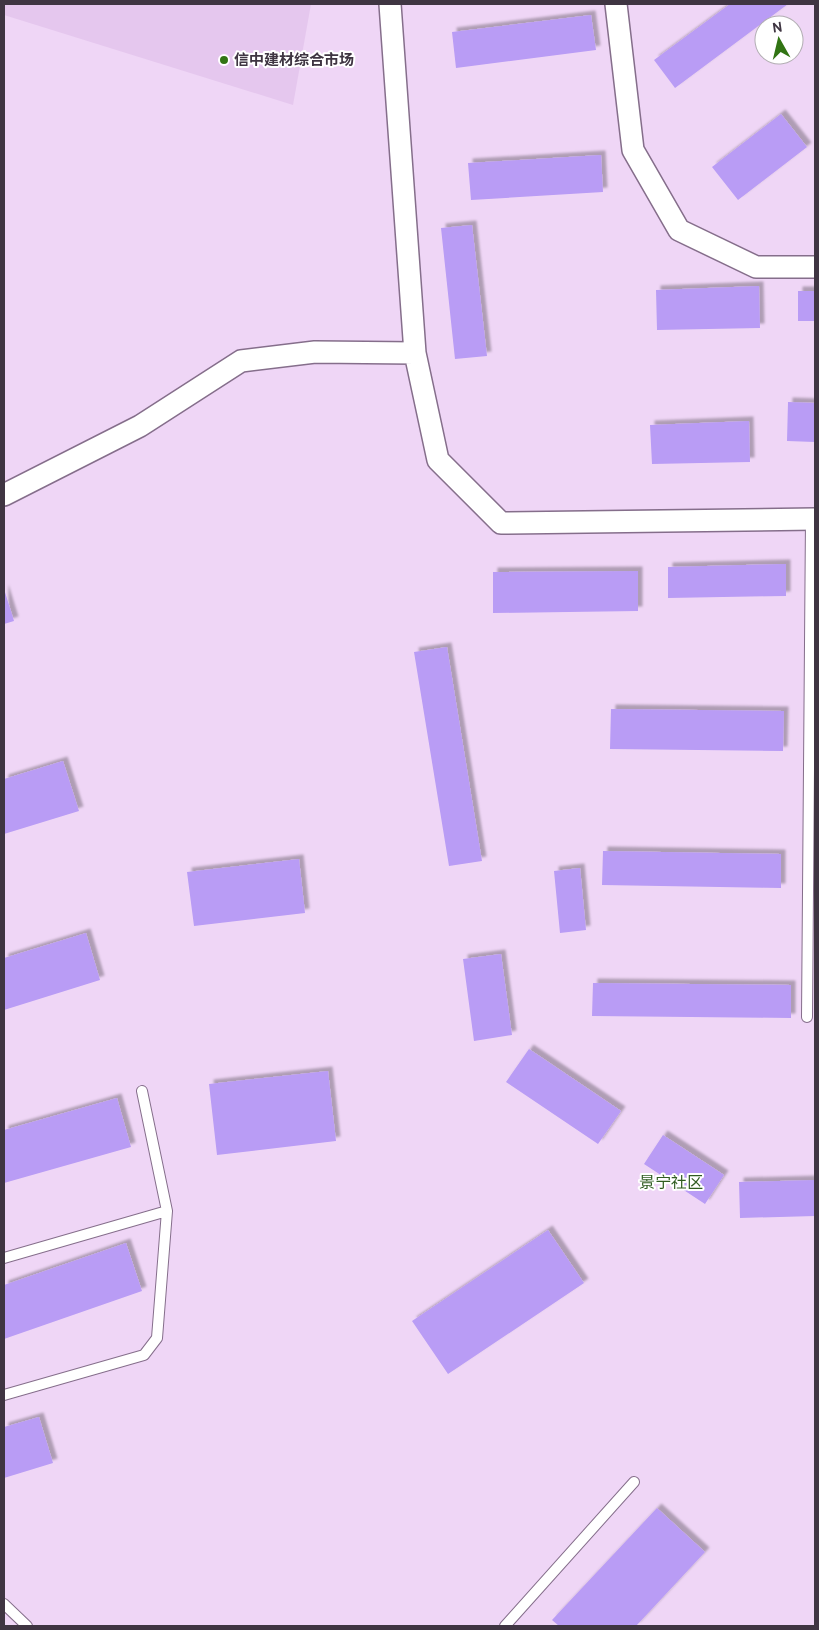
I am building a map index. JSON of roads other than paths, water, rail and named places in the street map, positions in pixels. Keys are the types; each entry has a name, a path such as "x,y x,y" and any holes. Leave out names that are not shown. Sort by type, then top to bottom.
{"street":[{"path":"390,4 414,353 438,460 501,523 813,519"},
{"path":"616,4 633,150 679,230 756,267 815,267"},
{"path":"4,495 140,426 241,361 315,352 414,353"}],"lane":[{"path":"807,1017 813,519"},
{"path":"4,1396 144,1355 157,1338 167,1211 142,1091"},
{"path":"4,1258 167,1211"},
{"path":"505,1626 634,1482"},
{"path":"4,1604 27,1626"}],"place":[{"name":"信中建材综合市场","path":"224,60"}],"district":[{"name":"景宁社区","path":"671,1182"}]}
